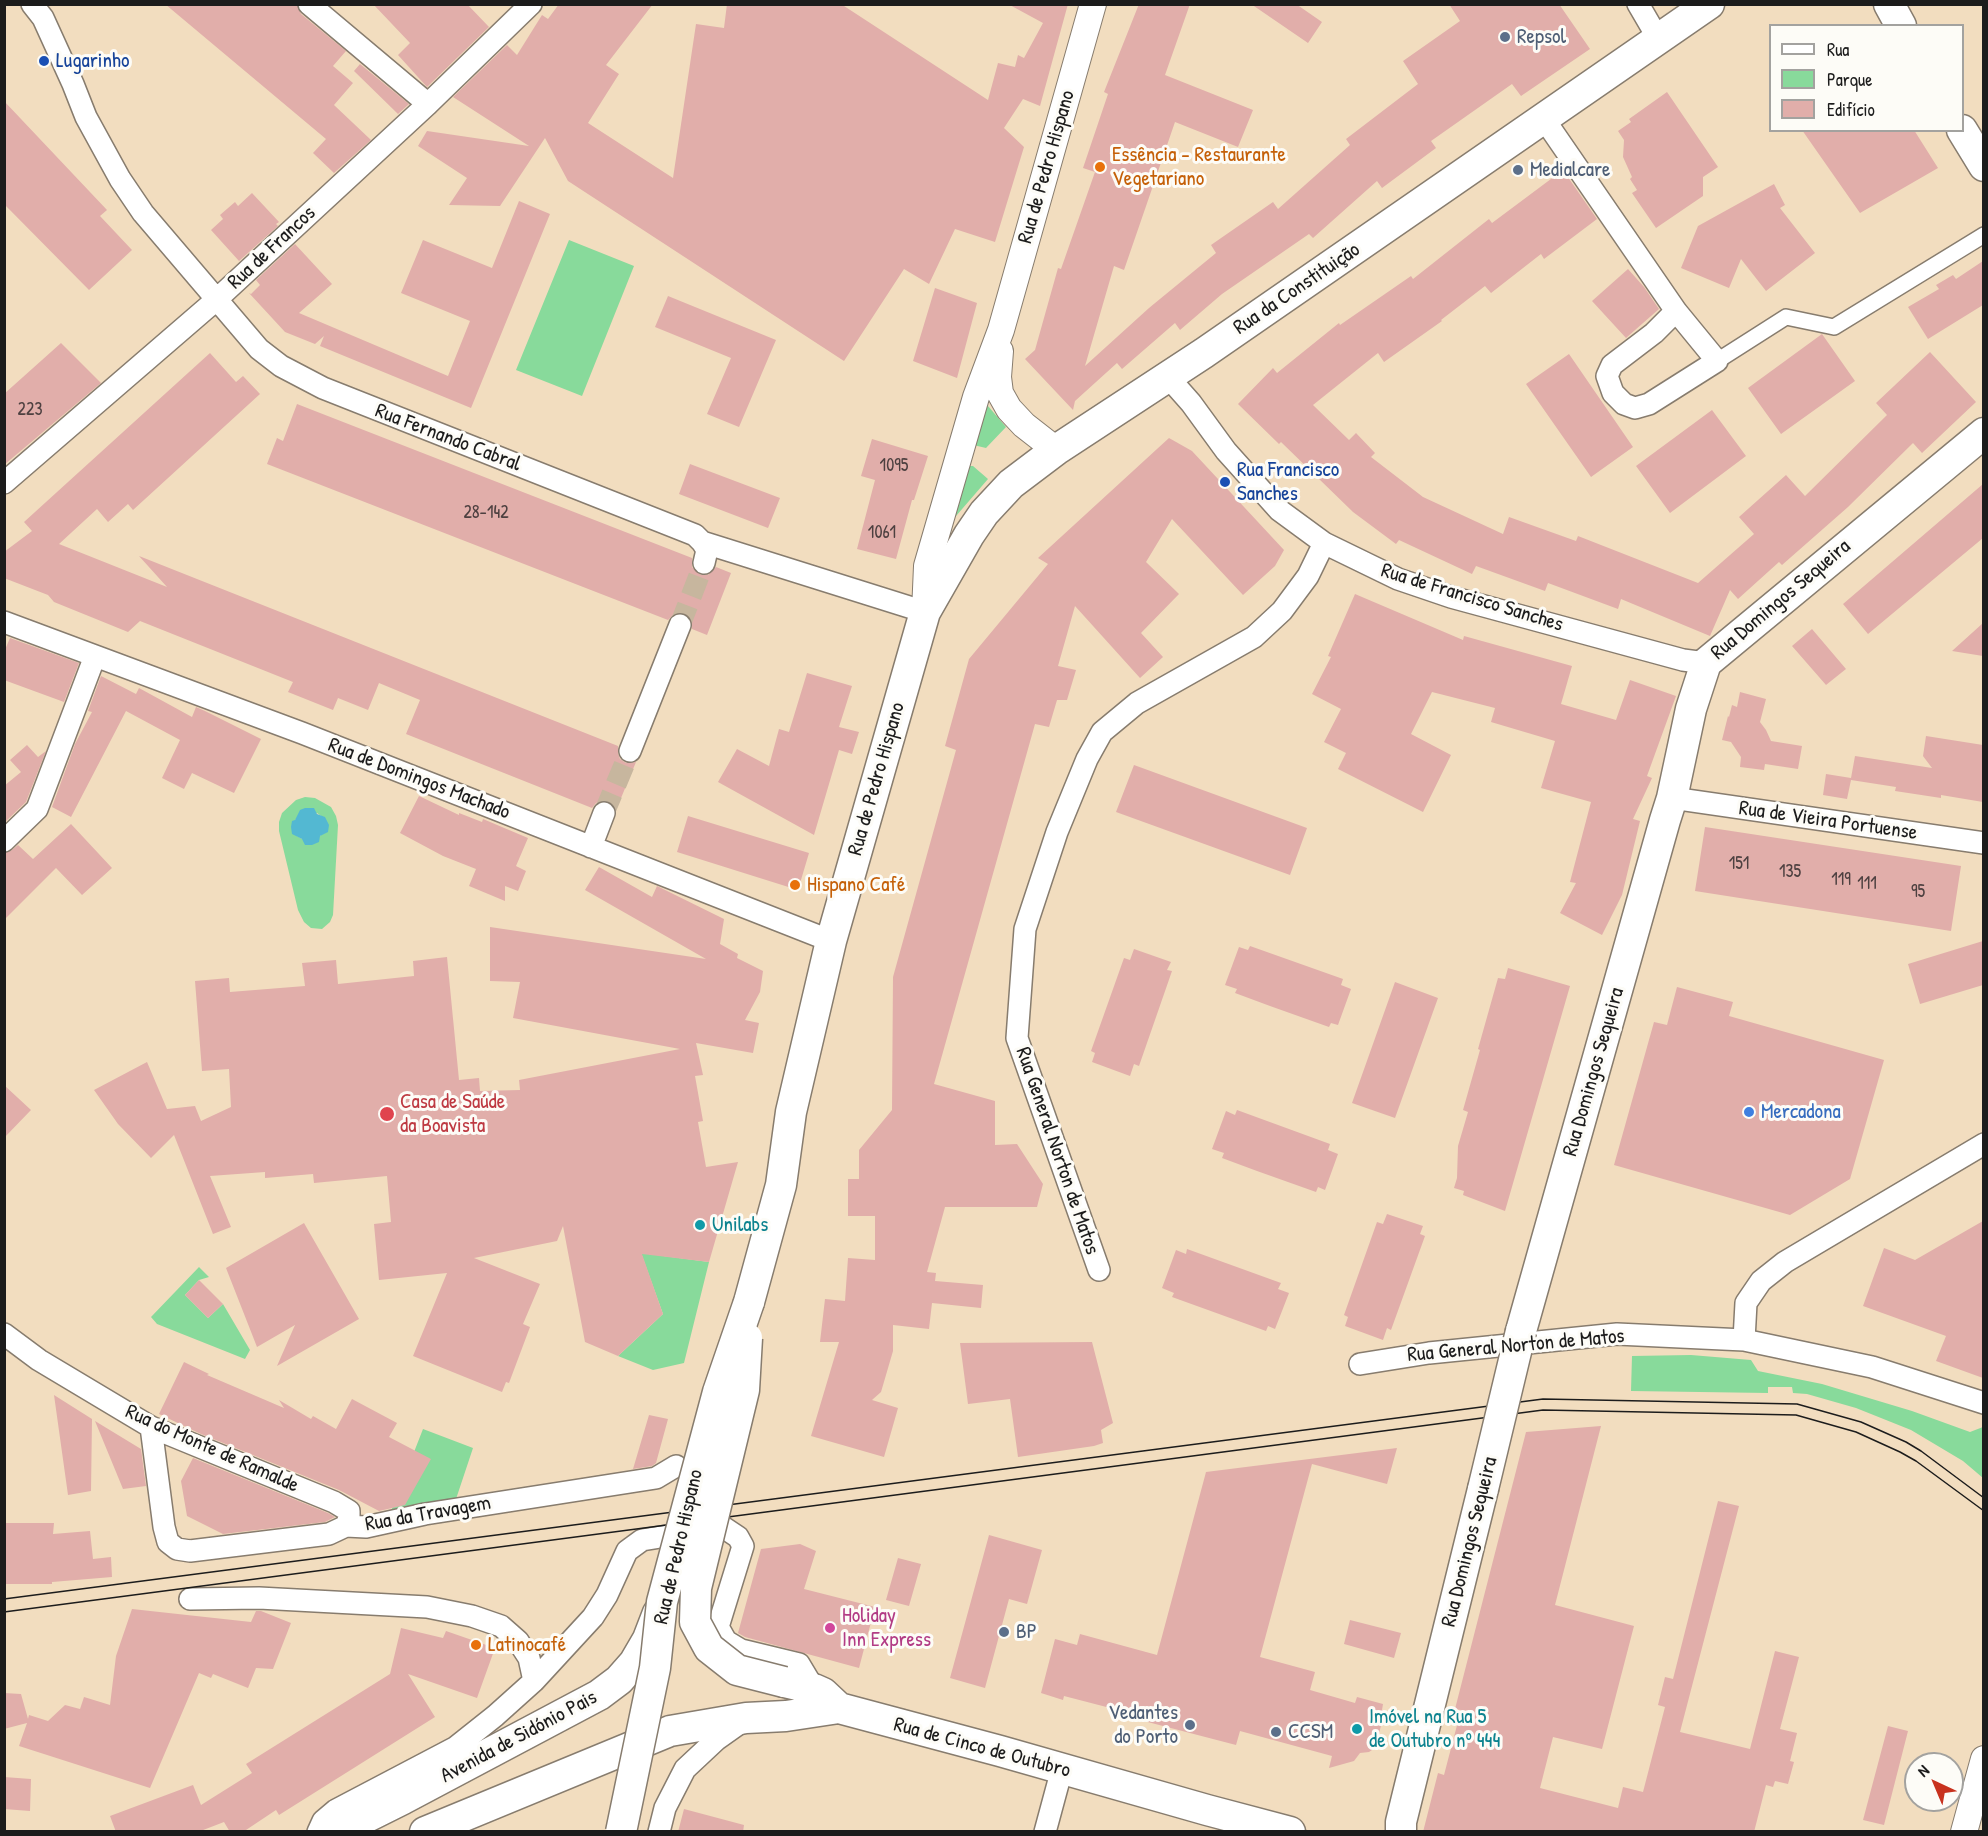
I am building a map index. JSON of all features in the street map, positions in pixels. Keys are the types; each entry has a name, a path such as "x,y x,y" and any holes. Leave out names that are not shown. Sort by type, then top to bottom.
{"main road":[{"name":"Rua da Constituição","path":"925,612 969,535 984,513 1011,484 1056,450 1168,377 1709,4"},
{"path":"1889,4 1900,24"},
{"path":"1963,132 1983,166"},
{"name":"Rua Domingos Sequeira","path":"1401,1832 1401,1822 1521,1331 1672,798 1692,709 1706,663 1983,433"},
{"name":"Rua de Pedro Hispano","path":"621,1832 655,1668 662,1602 718,1392 749,1302 781,1185 791,1112 831,941 925,612"},
{"name":"Rua de Pedro Hispano","path":"749,1302 744,1390 696,1588 695,1622 709,1648 737,1670 814,1689 823,1693 839,1708"},
{"name":"Avenida de Sidónio Pais","path":"337,1832 606,1690 619,1680 634,1663 648,1639 662,1602"},
{"name":"Rua de Cinco de Outubro","path":"670,1731 746,1718 786,1716 839,1708 1290,1832"},
{"name":"Avenida de Sidónio Pais","path":"425,1832 670,1731"}],"street":[{"name":"Rua Fernando Cabral","path":"32,4 43,18 86,117 120,179 143,213 259,349 281,366 323,388 695,535 702,542 925,612"},
{"path":"309,4 428,105"},
{"name":"Rua de Pedro Hispano","path":"925,612 927,566 976,397 1001,330 1094,4"},
{"path":"1638,4 1659,40"},
{"name":"Rua de Francos","path":"4,483 216,300 428,105 520,8"},
{"path":"1544,119 1676,311 1717,361"},
{"path":"1676,311 1654,333 1626,352 1612,365 1607,376 1613,393 1624,404 1635,408 1649,404 1786,317 1834,327 1983,236"},
{"name":"Rua de Pedro Hispano","path":"1001,330 998,377 1000,393 1009,409 1021,423 1056,450"},
{"name":"Rua de Francisco Sanches","path":"1168,377 1226,451 1279,510 1324,543 1398,579 1451,597 1672,657 1706,663"},
{"path":"702,542 707,550 704,563"},
{"name":"Rua General Norton de Matos","path":"1099,1270 1017,1038 1025,929 1057,832 1102,732 1137,703 1254,638 1282,611 1308,576 1324,543"},
{"name":"Rua de Domingos Machado","path":"4,622 302,733 831,941"},
{"path":"630,751 680,625"},
{"path":"4,841 37,809 96,656"},
{"name":"Rua de Vieira Portuense","path":"1672,798 1983,843"},
{"path":"591,847 604,813"},
{"path":"1743,1340 1746,1303 1761,1281 1785,1262 1983,1144"},
{"name":"Rua General Norton de Matos","path":"1360,1364 1429,1353 1617,1334 1743,1340 1872,1367 1983,1403"},
{"name":"Rua do Monte de Ramalde","path":"4,1335 39,1360 151,1427 334,1502 349,1511 346,1526"},
{"name":"Rua da Travagem","path":"151,1427 168,1542 177,1549 190,1551 329,1534 346,1526 366,1527 425,1514 656,1478 676,1466"},
{"name":"Avenida de Sidónio Pais","path":"318,1832 323,1821 336,1810 456,1747 534,1681 593,1617 627,1551 642,1540 723,1527 738,1537 743,1546 718,1627 726,1641 741,1650 799,1664 814,1689"},
{"path":"190,1599 259,1598 415,1607 472,1616 501,1626 518,1641 529,1658 534,1681"},
{"path":"659,1832 665,1808 685,1769 716,1740 746,1718"},
{"path":"1964,1832 1983,1759"},
{"path":"1045,1832 1062,1769"}],"green space":[{"path":"569,240 634,266 582,396 516,370"},
{"path":"982,399 1006,427 986,448 969,444"},
{"path":"963,466 973,466 988,479 950,523"},
{"path":"305,797 315,798 331,807 338,825 333,915 330,922 322,929 311,928 304,922 298,910 279,831 282,813 296,800","holes":["317,813 321,816 323,833 320,836 302,839 297,836 295,820 298,817"]},
{"path":"641,1253 709,1262 684,1363 653,1370 618,1356 663,1314"},
{"path":"199,1267 209,1277 199,1280 185,1295 208,1318 223,1304 250,1350 245,1359 157,1324 151,1317"},
{"path":"1691,1355 1751,1360 1758,1371 1822,1384 1912,1411 1970,1432 1983,1427 1983,1478 1963,1461 1911,1430 1856,1408 1807,1394 1793,1393 1792,1387 1768,1387 1768,1393 1631,1391 1632,1356"},
{"path":"423,1429 473,1448 456,1499 391,1511"}],"water":[{"path":"314,808 317,814 325,817 329,825 328,832 320,836 319,842 312,845 305,845 302,839 292,834 292,821 295,820 300,810"}],"building":[{"path":"165,4 297,4 301,14 346,51 333,66 353,83 334,105 371,140 334,173 313,153 326,139"},
{"path":"373,4 467,4 489,27 427,87 398,55 410,43"},
{"path":"559,4 653,4 606,65 619,74 588,123 673,178 696,24 724,28 727,4 841,4 988,100 998,63 1015,67 1018,55 1024,58 1043,23 1008,4 1068,4 1040,106 1023,99 1004,128 1024,147 995,242 955,229 929,284 904,269 844,361 568,181 545,138 500,206 449,205 467,178 418,146 427,131 529,146 453,97 507,45 517,55 542,15 548,19"},
{"path":"1139,4 1190,4 1165,75 1253,110 1238,147 1175,122 1124,270 1114,266 1085,366 1149,308 1216,253 1211,245 1273,202 1278,209 1350,145 1346,139 1418,84 1403,61 1460,21 1449,4 1559,4 1590,49 1521,96 1512,84 1431,141 1436,148 1382,188 1377,181 1313,238 1309,234 1222,294 1180,330 1175,323 1122,369 1117,363 1075,401 1073,410 1025,359 1035,350 1058,268 1061,269 1095,172 1083,168 1108,94 1104,92"},
{"path":"1251,4 1296,4 1322,22 1308,43"},
{"path":"360,64 409,104 398,114 354,71"},
{"path":"1667,92 1718,167 1703,177 1703,196 1656,228 1632,193 1637,190 1630,179 1632,177 1623,157 1624,140 1618,131 1631,122 1629,119"},
{"path":"4,101 107,210 100,216 132,250 89,290 4,204"},
{"path":"1803,132 1915,132 1938,168 1860,213"},
{"path":"1563,170 1597,219 1544,259 1541,254 1491,293 1485,286 1442,321 1384,362 1378,353 1313,405 1349,440 1356,433 1375,453 1371,457 1423,497 1503,534 1509,517 1576,541 1578,536 1698,583 1754,534 1739,517 1786,475 1805,496 1887,415 1876,403 1930,352 1976,402 1922,453 1913,443 1848,507 1782,565 1779,562 1738,599 1730,590 1710,636 1621,599 1618,609 1548,583 1545,591 1476,566 1472,574 1399,540 1396,544 1353,512 1238,404 1273,368 1277,373 1339,323 1340,325 1411,276 1413,279 1489,219 1492,223"},
{"path":"1774,184 1785,205 1780,208 1815,253 1766,291 1741,259 1729,288 1681,268 1698,226"},
{"path":"252,193 279,222 276,224 278,226 239,261 211,230 223,219 220,215 235,202 238,206"},
{"path":"519,201 550,214 471,408 320,346 324,336 315,344 285,332 249,293 251,294 260,285 256,280 295,244 332,284 299,313 448,376 470,321 401,293 423,240 492,268"},
{"path":"1983,261 1983,305 1928,339 1908,307 1939,289 1936,285 1953,275 1956,279"},
{"path":"1628,269 1659,309 1626,338 1592,301"},
{"path":"935,288 977,303 957,378 913,361"},
{"path":"668,296 776,340 739,427 707,414 731,358 655,327"},
{"path":"1822,334 1855,381 1781,434 1748,388"},
{"path":"61,343 101,383 4,465 4,394"},
{"path":"210,353 236,382 243,376 260,394 133,510 128,504 108,522 97,509 59,544 167,587 139,556 618,746 620,759 626,763 636,762 616,810 609,801 603,800 592,808 406,734 420,700 379,683 368,710 338,698 333,710 288,692 293,682 140,621 128,632 54,602 48,595 4,578 4,552 32,531 24,522"},
{"path":"1569,354 1633,447 1591,477 1526,384"},
{"path":"297,404 692,558 692,567 701,575 708,575 716,567 731,573 707,635 692,629 690,618 684,613 673,615 668,620 267,464 277,438 283,441"},
{"path":"1712,410 1746,456 1670,513 1636,466"},
{"path":"1169,438 1192,451 1284,550 1275,566 1243,595 1172,519 1146,562 1179,594 1141,633 1163,657 1140,678 1075,606 1058,666 1076,670 1067,700 1057,700 1049,727 1035,724 934,1084 995,1101 995,1145 1017,1144 1043,1184 1037,1207 945,1207 927,1272 936,1273 935,1281 983,1285 981,1308 932,1303 929,1329 893,1325 893,1351 881,1392 872,1400 898,1408 884,1457 811,1436 839,1342 820,1342 825,1299 845,1301 848,1258 875,1260 875,1216 848,1216 848,1179 859,1179 859,1150 892,1110 893,977 956,750 945,746 969,659 1048,564 1038,558"},
{"path":"872,439 928,456 914,500 912,500 896,559 857,549 875,480 861,476"},
{"path":"690,464 780,498 768,528 679,494"},
{"path":"1983,484 1983,538 1868,634 1843,604"},
{"path":"1355,594 1463,640 1464,636 1572,666 1561,704 1616,720 1630,680 1676,696 1647,776 1652,778 1633,819 1640,821 1622,895 1602,935 1560,913 1576,883 1570,882 1591,802 1541,788 1555,741 1491,722 1495,708 1432,692 1411,734 1451,755 1423,812 1338,769 1346,753 1324,742 1341,709 1312,694 1331,657 1328,656"},
{"path":"1983,623 1983,656 1952,651"},
{"path":"1812,629 1846,669 1826,685 1792,646"},
{"path":"10,638 79,663 64,702 4,680 4,652"},
{"path":"807,673 852,686 839,727 859,732 852,754 839,750 814,835 718,782 737,749 769,766 779,729 789,732"},
{"path":"101,676 136,694 139,688 192,717 196,707 261,739 234,793 192,773 184,789 162,778 180,740 126,711 71,817 52,807 75,744 92,712 88,711"},
{"path":"1740,692 1766,699 1760,722 1771,741 1802,746 1798,769 1765,764 1764,770 1740,767 1741,757 1731,742 1722,740 1732,705 1737,707"},
{"path":"1926,736 1983,745 1983,802 1895,791 1896,787 1851,780 1847,799 1823,795 1826,774 1851,778 1855,756 1932,768 1923,756"},
{"path":"27,745 38,757 46,751 26,802 4,823 4,786 21,772 10,760"},
{"path":"1134,765 1307,828 1290,875 1116,812"},
{"path":"419,796 459,815 459,813 482,822 483,819 528,838 516,866 526,871 518,891 505,886 505,901 469,886 476,869 443,856 400,833"},
{"path":"688,816 809,853 798,890 677,852"},
{"path":"71,824 112,868 82,895 56,868 4,920 4,853 18,845 33,859"},
{"path":"1705,827 1961,866 1951,931 1695,891"},
{"path":"599,867 652,897 657,886 724,919 720,944 738,954 737,958 763,971 760,992 745,1020 759,1023 753,1053 696,1043 703,1075 695,1076 703,1121 698,1122 706,1167 738,1162 709,1262 642,1254 663,1314 618,1356 585,1342 563,1226 557,1241 474,1258 540,1284 523,1324 530,1327 509,1383 506,1382 502,1392 413,1356 447,1273 379,1280 374,1224 391,1222 387,1176 314,1183 313,1174 265,1178 265,1172 210,1176 231,1227 213,1234 174,1135 151,1158 118,1124 94,1090 147,1062 167,1109 195,1106 201,1121 231,1107 229,1069 202,1071 195,981 229,978 230,992 305,986 302,963 336,960 338,984 414,976 413,961 447,957 459,1080 479,1078 480,1091 520,1090 519,1080 680,1049 513,1018 520,982 490,981 490,927 706,959 585,890"},
{"path":"1983,941 1983,985 1920,1004 1908,964"},
{"path":"1250,946 1343,979 1341,985 1351,989 1338,1025 1331,1023 1329,1027 1235,993 1237,989 1225,985 1239,947 1248,950"},
{"path":"1134,949 1171,962 1167,970 1172,971 1139,1066 1134,1064 1130,1076 1092,1062 1095,1053 1091,1051 1124,958 1130,960"},
{"path":"1508,968 1570,986 1505,1211 1463,1195 1464,1191 1454,1188 1457,1178 1458,1146 1468,1112 1463,1110 1498,978 1505,979"},
{"path":"1395,982 1438,998 1395,1118 1352,1103"},
{"name":"Mercadona","path":"1677,987 1733,1002 1729,1016 1884,1060 1850,1179 1790,1215 1614,1165 1654,1022 1667,1025"},
{"path":"4,1085 31,1110 4,1138"},
{"path":"1237,1110 1330,1144 1328,1150 1338,1154 1325,1190 1318,1187 1316,1192 1257,1171 1222,1158 1224,1153 1212,1149 1226,1111 1235,1115"},
{"path":"1387,1214 1423,1226 1420,1234 1425,1236 1391,1330 1387,1328 1383,1340 1345,1326 1348,1317 1344,1315 1377,1222 1383,1224"},
{"path":"1983,1221 1983,1378 1936,1361 1946,1336 1863,1306 1884,1248 1915,1260"},
{"path":"304,1223 359,1319 277,1366 295,1325 257,1347 226,1268"},
{"path":"1187,1249 1281,1283 1278,1289 1289,1293 1275,1329 1268,1326 1266,1331 1172,1297 1174,1293 1162,1288 1176,1250 1186,1254"},
{"path":"199,1280 223,1304 208,1318 185,1295"},
{"path":"1092,1342 1113,1423 1101,1430 1103,1443 1018,1457 1010,1399 968,1404 960,1343"},
{"path":"184,1362 209,1374 207,1375 284,1408 279,1400 311,1419 313,1416 336,1429 352,1399 397,1423 389,1437 431,1459 405,1505 379,1511 339,1490 201,1434 159,1414"},
{"path":"54,1395 92,1419 91,1491 68,1495"},
{"path":"649,1415 668,1419 656,1463 652,1466 633,1469"},
{"path":"95,1421 141,1449 146,1486 123,1489"},
{"path":"1601,1426 1555,1605 1634,1626 1602,1749 1553,1737 1540,1788 1618,1808 1623,1787 1643,1792 1665,1707 1658,1705 1665,1677 1673,1679 1718,1501 1739,1506 1680,1732 1750,1749 1775,1651 1799,1657 1780,1729 1797,1733 1790,1761 1794,1762 1788,1784 1775,1781 1773,1787 1766,1785 1754,1832 1423,1832 1438,1773 1444,1775 1461,1710 1455,1709 1526,1432"},
{"path":"1397,1448 1387,1484 1312,1464 1260,1657 1315,1672 1310,1690 1355,1703 1357,1697 1383,1704 1382,1710 1385,1711 1375,1748 1369,1752 1360,1753 1354,1761 1329,1768 1332,1756 1240,1731 1236,1745 1117,1714 1118,1710 1064,1696 1063,1700 1041,1693 1055,1639 1077,1645 1080,1634 1157,1655 1206,1472"},
{"path":"193,1458 335,1517 325,1522 223,1534 187,1516 181,1481"},
{"path":"4,1523 54,1523 53,1534 90,1531 93,1559 111,1557 112,1577 52,1582 52,1584 4,1584"},
{"path":"989,1535 1042,1550 1027,1604 1009,1599 985,1688 950,1678"},
{"path":"800,1544 816,1551 804,1589 875,1607 859,1668 745,1637 738,1633 761,1549"},
{"path":"898,1558 921,1564 909,1606 886,1600"},
{"path":"132,1609 251,1622 256,1611 261,1611 291,1623 273,1669 256,1668 248,1688 213,1674 211,1678 199,1673 150,1788 19,1746 27,1723 4,1729 4,1693 21,1694 28,1719 29,1715 48,1721 65,1705 80,1709 84,1697 110,1705 116,1656"},
{"path":"1350,1620 1401,1633 1394,1658 1344,1644"},
{"path":"401,1628 443,1638 446,1631 495,1648 477,1698 408,1674 435,1717 279,1815 276,1810 243,1832 230,1832 224,1822 198,1832 116,1832 110,1816 193,1785 201,1805 252,1773 246,1764 390,1674"},
{"path":"1888,1726 1908,1731 1884,1825 1863,1820"},
{"path":"4,1777 31,1779 30,1811 4,1809"},
{"path":"684,1809 744,1825 743,1832 678,1832"}],"tunnel":[{"path":"680,625 704,563"},
{"path":"604,813 630,751"}],"tram line":[{"path":"4,1599 1543,1399 1797,1404 1861,1422 1906,1442 1984,1498"},
{"path":"4,1612 1543,1410 1796,1415 1856,1432 1900,1452 1916,1461 1984,1511"}],"place":[{"name":"Repsol","path":"1505,37"},
{"name":"Lugarinho","path":"44,61"},
{"name":"Essência - Restaurante Vegetariano","path":"1100,167"},
{"name":"Medialcare","path":"1518,170"},
{"name":"Rua Francisco Sanches","path":"1225,482"},
{"name":"Hispano Café","path":"795,885"},
{"name":"Mercadona","path":"1749,1112"},
{"name":"Casa de Saúde da Boavista","path":"387,1114"},
{"name":"Unilabs","path":"700,1225"},
{"name":"Holiday Inn Express","path":"830,1628"},
{"name":"BP","path":"1004,1632"},
{"name":"Latinocafé","path":"476,1645"},
{"name":"Vedantes do Porto","path":"1190,1725"},
{"name":"Imóvel na Rua 5 de Outubro nº 444","path":"1357,1729"},
{"name":"CCSM","path":"1276,1732"}]}
